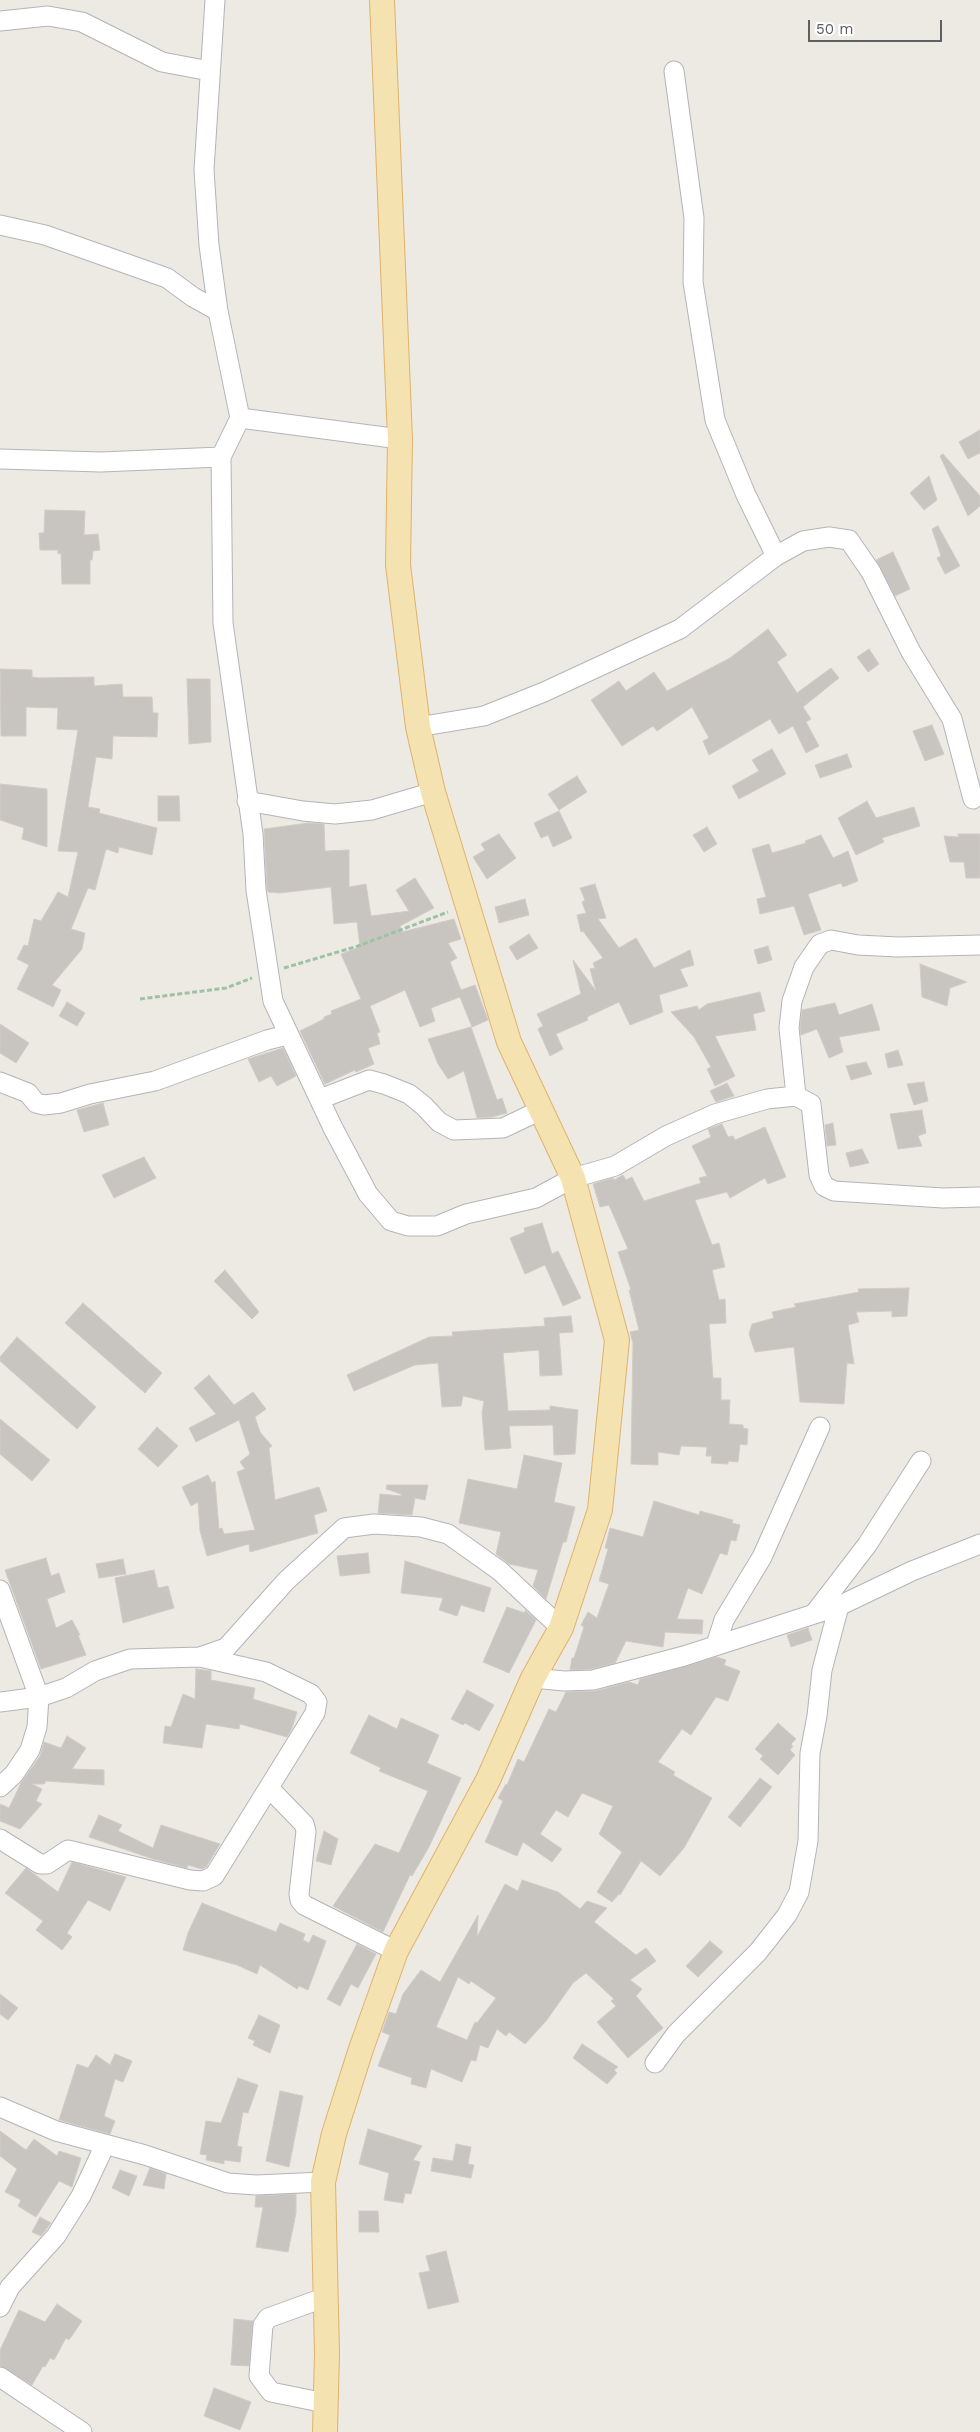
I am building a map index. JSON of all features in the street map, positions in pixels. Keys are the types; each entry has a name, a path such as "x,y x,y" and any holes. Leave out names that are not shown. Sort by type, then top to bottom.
{"main road":[{"path":"325,2432 326,2297 323,2182 334,2134 361,2049 396,1951 488,1780 533,1678 561,1628 600,1510 616,1340 573,1178 509,1042 433,792 418,727 398,565 400,439 382,0"}],"street":[{"path":"215,0 204,170 209,245 218,311 240,418 221,457 223,623 252,834 256,890 273,1001 287,1035 368,1194 391,1221 408,1226 437,1226 466,1214 536,1198 573,1178 615,1166 666,1136 715,1114 767,1099 796,1096 811,1104 819,1175 824,1186 834,1191 943,1198 980,1197"},
{"path":"0,21 48,16 82,22 162,62 210,71"},
{"path":"674,71 694,218 693,282 715,420 746,495 776,556"},
{"path":"0,224 45,235 72,247 167,278 193,297 218,311"},
{"path":"240,418 400,439"},
{"path":"0,459 101,462 221,457"},
{"path":"418,727 484,716 544,692 680,629 776,556 803,541 829,536 849,540 871,572 911,652 952,719 973,799"},
{"path":"247,801 302,811 335,814 372,810 433,792"},
{"path":"796,1096 788,1028 792,1001 804,967 820,944 830,940 858,945 898,947 980,945"},
{"path":"0,1082 28,1093 36,1103 44,1105 61,1103 90,1094 155,1081 267,1040 287,1035"},
{"path":"320,1099 369,1080 409,1094 439,1122 454,1130 503,1128 541,1110"},
{"path":"716,1645 724,1620 762,1557 820,1427"},
{"path":"814,1614 868,1545 921,1461"},
{"path":"200,1658 226,1648 286,1581 344,1528 374,1524 421,1527 448,1534 500,1571 561,1628"},
{"path":"533,1678 564,1681 593,1680 641,1668 839,1606 912,1571 980,1544"},
{"path":"0,1590 40,1697 37,1726 30,1750 14,1774 0,1787"},
{"path":"655,2063 676,2034 758,1952 788,1915 799,1892 808,1841 810,1752 818,1716 822,1670 839,1606"},
{"path":"0,1702 40,1697 66,1688 95,1671 130,1659 200,1658 266,1672 311,1694 317,1702 315,1713 214,1876 203,1881 190,1880 68,1850 47,1864 40,1864 0,1839"},
{"path":"269,1788 304,1824 306,1831 299,1894 300,1900 304,1905 396,1951"},
{"path":"0,2107 56,2131 145,2155 228,2183 256,2185 323,2182"},
{"path":"0,2307 10,2287 56,2236 81,2196 105,2145"},
{"path":"326,2297 268,2318 263,2325 259,2376 271,2392 326,2404"},
{"path":"0,2376 82,2432"}],"path":[{"path":"140,999 226,988 268,972 358,946 468,904"}],"building":[{"path":"980,430 980,453 968,459 959,442"},
{"path":"943,454 980,496 980,506 968,516 940,456"},
{"path":"929,476 937,500 924,510 910,493"},
{"path":"45,510 85,511 84,535 98,534 100,550 93,551 92,560 90,560 90,584 62,584 61,553 58,554 58,550 40,550 39,533 44,533"},
{"path":"938,526 960,566 945,574 937,558 941,556 932,529"},
{"path":"893,552 910,589 895,596 876,560"},
{"path":"768,629 787,655 777,662 797,693 831,668 839,678 803,707 811,719 806,722 819,746 806,753 793,726 779,734 770,719 709,755 703,741 709,738 692,707 657,731 653,726 622,746 591,700 619,681 626,691 654,672 667,691 730,658"},
{"path":"869,649 879,664 868,672 857,657"},
{"path":"0,669 32,670 32,677 39,678 94,677 94,686 122,684 123,697 152,697 153,713 158,713 157,737 113,736 112,759 96,757 88,807 100,809 99,813 157,828 152,855 119,847 118,853 106,849 95,890 88,888 71,929 85,933 82,949 52,985 61,990 53,1007 17,989 29,965 17,959 24,945 28,946 34,919 41,921 58,892 68,897 78,852 58,851 78,730 57,729 58,708 26,707 26,736 1,736"},
{"path":"187,679 210,679 211,742 189,744"},
{"path":"932,725 944,754 925,761 913,731"},
{"path":"772,749 786,774 739,799 732,786 759,771 752,760"},
{"path":"847,754 852,767 820,778 815,765"},
{"path":"577,776 587,792 559,810 548,794"},
{"path":"0,784 47,789 47,847 22,839 24,828 0,820"},
{"path":"158,796 179,796 180,821 158,821"},
{"path":"867,801 876,818 914,807 920,826 882,838 884,842 856,855 838,818"},
{"path":"559,811 572,838 553,847 548,835 541,838 534,823"},
{"path":"308,823 324,824 325,851 349,850 349,887 366,884 371,916 409,911 396,890 415,878 434,908 400,926 402,932 454,919 461,939 448,943 457,958 450,962 461,990 475,985 488,1020 472,1027 460,997 431,1008 435,1021 420,1027 405,990 370,1006 380,1032 377,1033 380,1044 368,1048 374,1064 356,1072 355,1070 325,1084 300,1031 332,1014 331,1011 361,999 341,954 360,947 357,922 334,924 331,887 280,893 268,892 267,889 264,829"},
{"path":"707,827 717,844 704,852 693,835"},
{"path":"499,834 516,858 487,879 473,857 485,850 481,844"},
{"path":"958,834 980,834 980,878 966,878 964,862 950,862 944,836 959,837"},
{"path":"821,835 833,858 848,851 858,881 843,887 841,883 808,894 821,930 804,935 794,906 760,914 757,899 766,897 752,849 769,844 772,853 806,843 805,841"},
{"path":"595,884 606,918 598,919 619,948 636,938 654,968 690,950 694,965 680,969 688,986 659,995 663,1012 630,1025 619,1002 587,1017 588,1020 556,1034 563,1049 550,1056 538,1029 543,1026 537,1014 581,994 573,960 596,991 590,969 595,968 593,963 603,958 583,931 581,932 577,915 586,913 582,902 585,900 580,888"},
{"path":"525,899 529,915 499,923 495,907"},
{"path":"529,934 538,948 517,960 509,947"},
{"path":"768,946 772,960 758,964 754,950"},
{"path":"920,964 967,982 950,988 947,1006 922,997"},
{"path":"760,992 765,1011 753,1014 756,1030 715,1036 735,1076 715,1086 707,1069 711,1067 694,1037 671,1012 697,1006 699,1010 707,1004"},
{"path":"67,1002 85,1013 77,1026 59,1016"},
{"path":"835,1003 839,1015 872,1004 880,1030 839,1037 843,1052 829,1058 817,1029 801,1035 800,1028 802,1010"},
{"path":"0,1024 29,1043 16,1063 0,1053"},
{"path":"471,1027 497,1100 502,1098 507,1113 477,1118 464,1071 448,1079 438,1064 428,1039"},
{"path":"283,1048 296,1076 277,1086 271,1076 259,1082 248,1059"},
{"path":"898,1050 903,1065 888,1068 885,1054"},
{"path":"866,1062 872,1074 851,1080 846,1066"},
{"path":"924,1082 928,1101 914,1105 907,1084"},
{"path":"727,1083 734,1096 716,1102 710,1091"},
{"path":"103,1103 109,1125 84,1132 77,1110"},
{"path":"922,1110 926,1133 918,1136 922,1146 898,1149 890,1114"},
{"path":"833,1123 836,1145 827,1146 825,1125"},
{"path":"722,1124 728,1137 733,1136 735,1140 765,1127 786,1177 768,1184 765,1178 730,1198 727,1192 695,1200 712,1245 719,1243 725,1267 712,1270 719,1300 725,1299 726,1323 709,1324 713,1378 721,1378 721,1400 730,1400 729,1424 743,1425 743,1428 748,1429 747,1445 740,1444 738,1462 728,1461 728,1464 711,1463 712,1456 706,1456 707,1447 681,1446 679,1455 658,1452 658,1465 631,1464 633,1343 630,1332 639,1330 629,1290 631,1290 618,1252 628,1249 609,1205 600,1207 593,1184 613,1178 614,1180 623,1175 626,1180 632,1177 644,1201 701,1183 699,1178 707,1176 692,1146 711,1137 708,1129"},
{"path":"862,1149 869,1163 850,1167 846,1153"},
{"path":"144,1157 156,1178 114,1198 102,1175"},
{"path":"542,1223 552,1254 558,1251 581,1298 563,1306 545,1265 525,1274 510,1238 525,1232 524,1228"},
{"path":"225,1270 259,1312 252,1319 214,1281"},
{"path":"909,1288 907,1316 892,1317 892,1311 856,1312 859,1322 848,1325 854,1364 847,1363 844,1404 800,1402 794,1347 755,1352 749,1334 752,1324 774,1318 772,1312 796,1307 794,1304 859,1292 858,1289"},
{"path":"83,1303 162,1373 145,1393 65,1323"},
{"path":"571,1316 573,1332 559,1333 562,1375 540,1376 539,1350 503,1353 508,1411 550,1410 550,1406 578,1410 575,1454 554,1455 553,1425 509,1426 511,1448 485,1450 482,1413 484,1401 463,1396 461,1406 442,1407 438,1363 415,1365 354,1391 347,1375 429,1337 453,1336 452,1332 545,1326 544,1318"},
{"path":"17,1337 96,1407 77,1429 0,1361 0,1357"},
{"path":"209,1375 234,1405 253,1392 266,1409 255,1417 260,1432 272,1446 269,1448 275,1500 319,1487 327,1511 314,1515 318,1533 250,1552 249,1544 207,1556 200,1531 198,1502 191,1506 182,1487 208,1475 212,1483 215,1481 219,1529 222,1528 224,1534 255,1530 237,1472 245,1469 240,1462 250,1454 239,1420 196,1442 189,1428 216,1414 194,1388"},
{"path":"0,1419 50,1460 32,1481 0,1454"},
{"path":"157,1427 178,1446 158,1467 138,1449"},
{"path":"524,1455 562,1463 554,1502 575,1507 566,1542 563,1542 546,1599 533,1586 538,1570 509,1564 496,1554 501,1532 459,1523 468,1479 517,1489"},
{"path":"387,1485 428,1485 425,1500 415,1498 412,1515 378,1513 380,1494 401,1496 401,1494 386,1489"},
{"path":"654,1501 699,1515 700,1511 733,1520 732,1523 740,1525 736,1541 731,1540 727,1555 720,1553 702,1594 688,1588 677,1619 703,1620 702,1634 665,1632 663,1647 626,1641 615,1663 591,1669 570,1670 572,1658 574,1658 584,1627 581,1625 588,1612 597,1618 609,1584 599,1581 608,1549 605,1548 610,1528 643,1537"},
{"path":"368,1553 370,1573 340,1576 337,1556"},
{"path":"46,1558 51,1576 59,1573 65,1592 47,1599 56,1628 72,1620 80,1635 78,1635 86,1655 41,1669 5,1570"},
{"path":"123,1559 126,1574 99,1578 96,1564"},
{"path":"405,1561 491,1588 484,1612 461,1605 457,1616 439,1610 443,1598 401,1593"},
{"path":"154,1570 158,1588 168,1586 174,1608 123,1623 115,1578"},
{"path":"507,1607 525,1613 525,1610 536,1620 509,1673 483,1662"},
{"path":"808,1628 812,1640 791,1647 787,1635"},
{"path":"717,1657 726,1660 724,1665 740,1671 728,1701 716,1697 691,1735 682,1729 658,1762 675,1772 673,1775 712,1798 684,1848 660,1876 641,1861 620,1895 612,1902 597,1892 622,1852 599,1834 613,1806 582,1793 568,1817 556,1810 540,1834 562,1849 552,1862 523,1842 517,1856 485,1842 503,1801 498,1798 507,1785 518,1759 524,1762 549,1709 556,1712 566,1692 596,1691 629,1682 638,1685 640,1679"},
{"path":"196,1669 211,1671 211,1680 255,1688 253,1699 297,1712 287,1737 240,1724 239,1729 206,1724 202,1748 163,1743 165,1726 171,1727 183,1694 195,1699"},
{"path":"467,1690 494,1705 479,1731 465,1723 463,1725 451,1719"},
{"path":"369,1715 397,1729 401,1718 439,1735 427,1763 461,1778 429,1847 412,1876 410,1875 383,1932 333,1906 375,1844 399,1853 428,1791 379,1771 381,1768 350,1753"},
{"path":"778,1723 796,1739 791,1744 793,1746 790,1750 795,1755 778,1775 760,1759 763,1756 755,1749"},
{"path":"67,1736 86,1748 72,1769 104,1770 104,1785 46,1781 44,1784 32,1784 42,1789 36,1801 42,1804 20,1829 0,1821 0,1804 9,1808 21,1783 40,1756 44,1742 61,1748"},
{"path":"760,1778 772,1787 740,1827 728,1817"},
{"path":"99,1815 122,1825 118,1831 153,1848 161,1825 220,1844 206,1867 202,1869 188,1865 187,1868 153,1859 89,1837"},
{"path":"324,1831 338,1839 331,1865 316,1861"},
{"path":"72,1862 126,1877 110,1911 88,1900 67,1933 72,1937 62,1950 36,1930 43,1921 5,1893 26,1868 58,1892"},
{"path":"522,1880 558,1892 580,1909 587,1901 607,1908 594,1922 636,1955 646,1948 656,1961 630,1980 642,1989 636,1996 663,2028 628,2058 597,2022 616,2006 611,2001 614,1999 586,1973 573,1983 546,2021 525,2044 509,2032 506,2036 497,2029 488,2048 480,2045 476,2061 471,2060 462,2082 431,2069 426,2088 411,2084 412,2078 378,2066 390,2035 382,2032 389,2012 396,2014 403,1994 421,1970 440,1982 478,1915 477,1937 505,1884 518,1891","holes":["458,1977 469,1984 471,1981 496,1998 477,2023 475,2022 467,2040 436,2027"]},
{"path":"202,1903 276,1932 280,1923 305,1934 303,1940 309,1943 313,1935 326,1941 308,1990 299,1986 297,1989 260,1965 257,1974 237,1965 183,1950 188,1933"},
{"path":"710,1941 723,1952 698,1977 686,1966"},
{"path":"357,1944 376,1954 358,1988 351,1984 340,2006 327,1999"},
{"path":"0,1994 18,2008 8,2020 0,2014"},
{"path":"259,2015 280,2025 270,2053 253,2045 255,2041 248,2038"},
{"path":"582,2044 618,2067 614,2070 617,2073 607,2084 573,2058"},
{"path":"115,2054 132,2061 123,2082 115,2079 104,2116 115,2121 110,2134 59,2120 77,2064 88,2068 96,2055 110,2065"},
{"path":"238,2078 258,2085 248,2113 243,2112 237,2146 242,2147 240,2162 224,2160 224,2164 206,2160 207,2155 200,2154 206,2121 221,2123"},
{"path":"280,2091 303,2096 289,2167 266,2161"},
{"path":"368,2129 422,2146 413,2160 420,2162 411,2194 405,2193 403,2203 384,2200 389,2173 359,2164"},
{"path":"0,2131 26,2150 34,2139 57,2156 59,2151 81,2158 72,2187 59,2181 36,2217 18,2206 21,2200 5,2192 17,2169 0,2156"},
{"path":"456,2144 471,2147 468,2164 474,2165 471,2178 431,2171 433,2158 453,2161"},
{"path":"150,2168 166,2174 164,2189 143,2185"},
{"path":"120,2170 137,2176 129,2196 112,2188"},
{"path":"296,2194 296,2213 288,2252 256,2247 263,2207 255,2207 256,2196"},
{"path":"359,2211 378,2211 379,2232 359,2232"},
{"path":"40,2217 51,2223 41,2236 32,2232"},
{"path":"446,2251 459,2302 428,2309 419,2273 430,2271 426,2256"},
{"path":"57,2304 82,2321 69,2340 66,2338 54,2360 50,2358 45,2367 43,2366 32,2385 0,2366 0,2350 19,2310 45,2322"},
{"path":"234,2319 253,2321 249,2366 231,2365"},
{"path":"214,2388 251,2402 240,2430 204,2416"}]}
